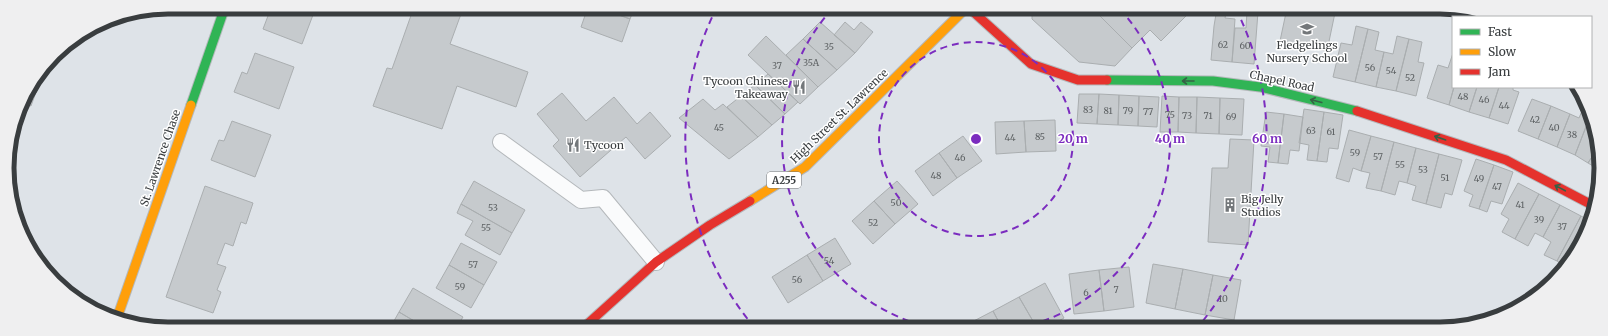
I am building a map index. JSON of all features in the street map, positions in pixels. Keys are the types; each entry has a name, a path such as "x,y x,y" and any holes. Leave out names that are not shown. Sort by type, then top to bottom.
{"street":[{"name":"St. Lawrence Chase","path":"118,314 223,14"},
{"name":"High Street St. Lawrence","path":"590,322 656,262 710,226 805,167 960,14"},
{"name":"Chapel Road","path":"976,14 1031,64 1078,80 1213,81 1260,87 1374,115 1506,160 1590,204"}],"lane":[{"path":"501,142 581,200 602,198 656,262"}],"building":[{"path":"269,14 313,14 302,44 263,29"},
{"path":"412,14 461,14 450,44 528,72 516,107 457,86 442,129 373,106 387,68 392,69"},
{"path":"586,14 616,14 630,19 622,42 581,27"},
{"path":"616,14 632,14 630,19"},
{"path":"1032,14 1098,14 1132,48 1115,66 1079,62 1032,19"},
{"path":"1098,14 1188,14 1161,41 1150,30 1132,48"},
{"path":"1216,14 1226,14 1225,18 1235,19 1232,62 1211,60"},
{"path":"1247,14 1258,14 1254,64 1232,62 1235,28 1246,28"},
{"path":"1286,14 1335,14 1327,51 1280,41"},
{"path":"820,22 855,53 837,70 803,39"},
{"path":"845,22 854,30 861,22 873,32 855,53 834,35"},
{"path":"1356,26 1368,29 1355,82 1333,77 1341,43 1352,45"},
{"path":"1368,29 1379,32 1375,50 1384,52 1376,87 1355,82"},
{"path":"766,36 818,87 800,104 748,55"},
{"path":"1397,36 1409,39 1396,91 1376,87 1384,52 1393,54"},
{"path":"803,39 837,70 818,87 786,55"},
{"path":"1409,39 1422,42 1418,62 1424,63 1416,96 1396,91"},
{"path":"255,53 294,67 279,109 234,92 242,72 247,74"},
{"path":"1452,56 1452,88 1454,88 1449,105 1427,98 1438,65 1448,68"},
{"path":"768,74 798,102 785,114 755,85"},
{"path":"755,85 785,114 772,125 741,96"},
{"path":"1454,88 1477,88 1469,112 1449,105"},
{"path":"1477,88 1499,88 1489,118 1469,112"},
{"path":"1499,88 1513,88 1513,90 1519,92 1508,124 1489,118"},
{"path":"35,92 36,92 31,106 28,105"},
{"path":"562,93 586,121 614,97 637,124 650,112 671,136 645,159 626,137 580,177 553,146 559,140 537,114"},
{"path":"1079,94 1099,94 1097,124 1077,123"},
{"path":"1099,94 1119,95 1118,125 1097,124"},
{"path":"1119,95 1139,96 1138,126 1118,125"},
{"path":"741,96 772,125 758,137 727,107"},
{"path":"1139,96 1159,97 1157,127 1138,126"},
{"path":"1162,96 1179,97 1178,132 1160,132"},
{"path":"1179,97 1197,97 1196,133 1178,132"},
{"path":"1197,97 1220,98 1219,134 1196,133"},
{"path":"1220,98 1244,99 1242,135 1219,134"},
{"path":"703,99 715,110 723,104 758,137 729,159 679,118"},
{"path":"1532,99 1551,106 1538,139 1518,131"},
{"path":"1551,106 1570,114 1557,147 1538,139"},
{"path":"1304,109 1324,112 1317,161 1307,160 1309,145 1299,143"},
{"path":"1582,110 1587,123 1575,155 1557,147 1570,114 1579,118"},
{"path":"1266,112 1284,114 1278,163 1268,162 1270,147 1261,146"},
{"path":"1324,112 1343,115 1338,149 1329,148 1327,162 1317,161"},
{"path":"1284,114 1303,117 1299,151 1290,150 1288,164 1278,163"},
{"path":"1055,120 1056,151 1026,152 1024,121"},
{"path":"232,121 271,135 255,177 211,160 219,140 224,141"},
{"path":"1024,121 1026,152 996,154 995,122"},
{"path":"1588,123 1594,154 1588,163 1575,155"},
{"path":"1349,130 1371,136 1361,171 1353,168 1349,182 1336,178"},
{"path":"963,136 982,161 957,178 939,153"},
{"path":"1371,136 1394,142 1381,191 1366,188 1370,173 1361,171"},
{"name":"Big Jelly Studios","path":"1230,139 1254,140 1248,245 1208,242 1212,168 1228,168"},
{"path":"1394,142 1416,148 1407,183 1399,181 1395,195 1381,191"},
{"path":"1416,148 1439,154 1426,204 1412,200 1416,186 1407,183"},
{"path":"939,153 957,178 933,196 915,171"},
{"path":"1439,154 1462,160 1452,195 1445,193 1441,208 1426,204"},
{"path":"1594,154 1594,167 1588,163"},
{"path":"1476,159 1494,165 1479,209 1469,206 1473,195 1464,191"},
{"path":"1494,165 1513,172 1502,204 1491,201 1487,212 1479,209"},
{"path":"474,181 525,210 512,233 461,204"},
{"path":"897,181 918,204 895,224 874,201"},
{"path":"1518,183 1539,194 1515,239 1502,232 1509,219 1501,214"},
{"path":"205,186 253,203 246,224 241,222 233,246 225,243 217,264 226,267 217,290 221,292 213,313 166,297"},
{"path":"1539,194 1560,205 1543,237 1535,233 1528,246 1515,239"},
{"path":"874,201 895,224 873,244 852,221"},
{"path":"461,204 512,233 500,255 465,235 473,221 457,213"},
{"path":"1560,205 1581,216 1557,261 1544,255 1551,242 1543,237"},
{"path":"1581,216 1586,219 1568,254 1561,263 1557,261"},
{"path":"835,238 851,264 823,281 807,255"},
{"path":"461,243 497,262 484,285 449,265"},
{"path":"807,255 823,281 788,303 772,277"},
{"path":"1153,264 1183,269 1175,309 1146,303"},
{"path":"449,265 484,285 471,308 436,288"},
{"path":"1129,267 1134,307 1104,311 1099,270"},
{"path":"1183,269 1213,275 1205,315 1175,309"},
{"path":"1099,270 1104,311 1074,314 1069,274"},
{"path":"1213,275 1241,280 1234,320 1205,315"},
{"path":"1045,283 1064,318 1057,322 1034,322 1019,297"},
{"path":"413,288 463,317 460,322 416,322 399,312"},
{"path":"1019,297 1034,322 999,322 993,311"},
{"path":"993,311 999,322 972,322"},
{"path":"399,312 416,322 393,322"}],"traffic: fast":[{"path":"191,105 223,14"},
{"path":"1107,80 1213,81 1260,87 1357,111"}],"traffic: slow":[{"path":"750,201 805,167 960,14"},
{"path":"118,314 191,105"}],"traffic: jam":[{"path":"976,14 1031,64 1078,80 1107,80"},
{"path":"1357,111 1506,160 1590,204"},
{"path":"590,322 656,262 710,225 750,201"}],"place":[{"name":"Fledgelings Nursery School","path":"1307,29"},
{"name":"Tycoon Chinese Takeaway","path":"799,87"},
{"name":"Tycoon","path":"573,145"},
{"name":"Big Jelly Studios","path":"1230,205"}]}
